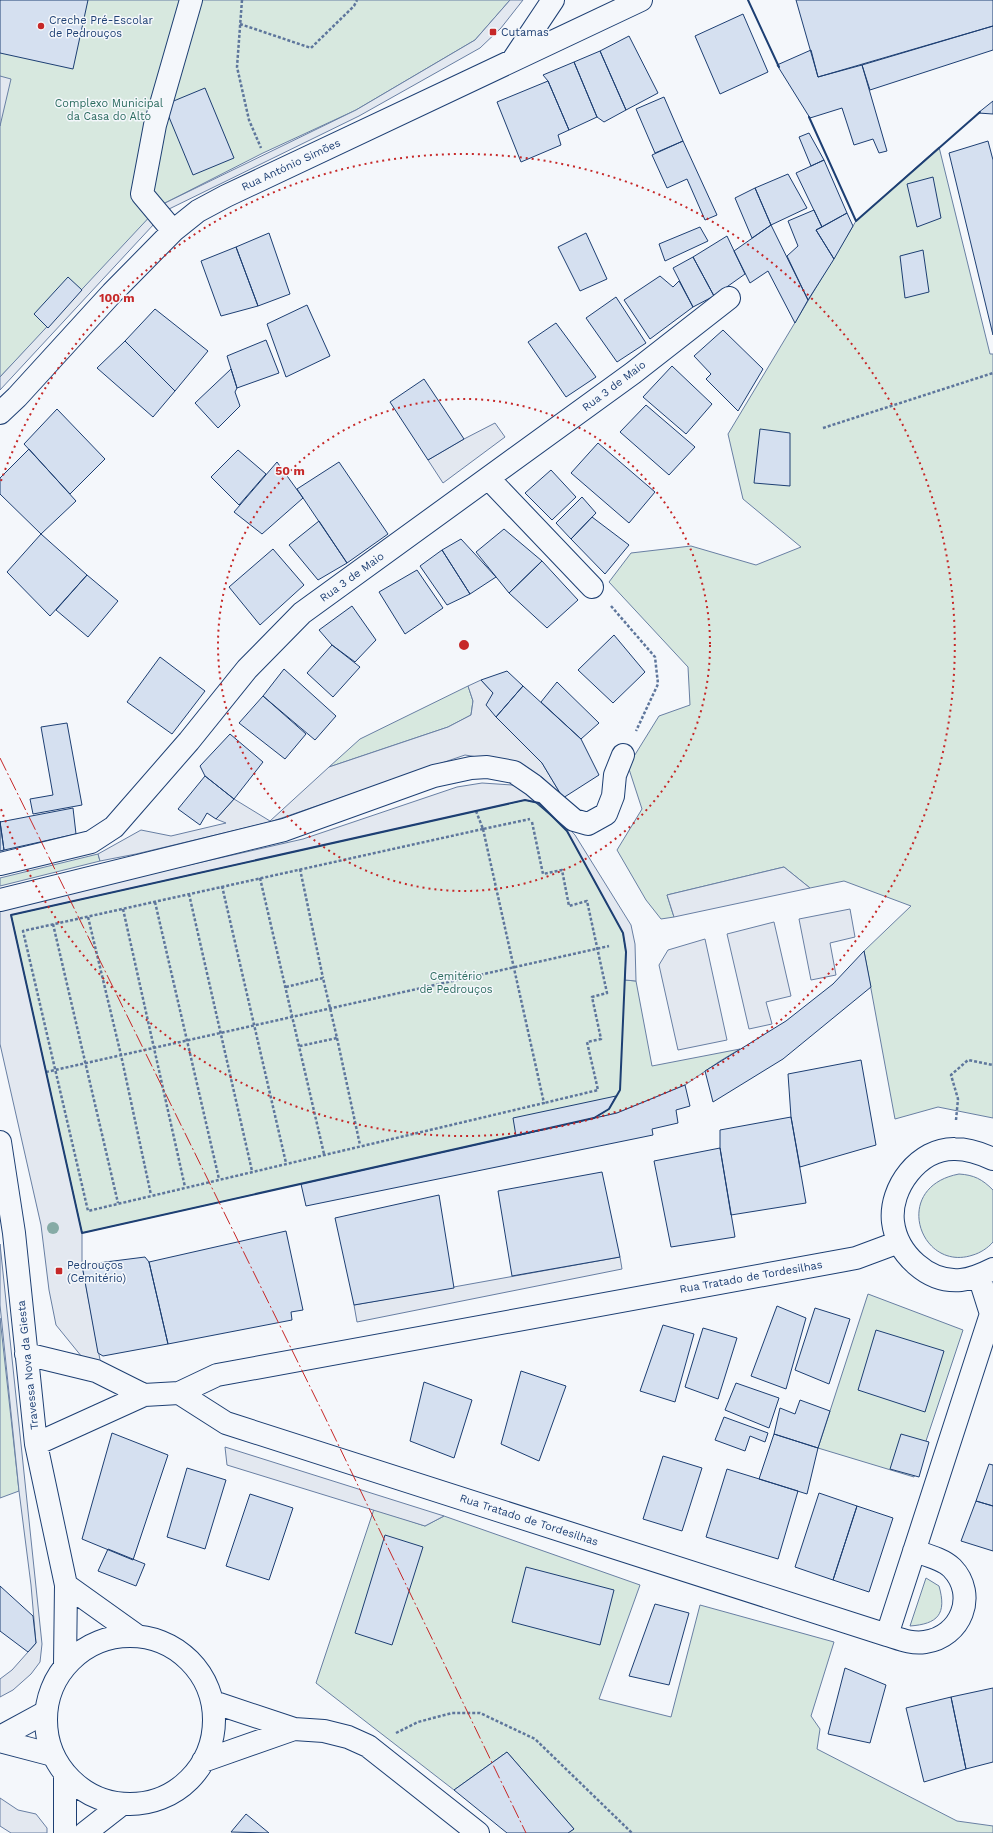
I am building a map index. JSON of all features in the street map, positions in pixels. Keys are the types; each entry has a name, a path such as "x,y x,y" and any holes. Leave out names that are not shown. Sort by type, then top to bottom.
{"street":[{"path":"173,231 142,194 155,125 191,0"},
{"path":"514,60 553,0"},
{"name":"Rua António Simões","path":"0,413 17,397 112,293 173,231 198,211 272,174 641,0"},
{"name":"Rua 3 de Maio","path":"0,864 91,842 114,827 189,741 247,669 302,613 489,479 633,373 729,298"},
{"path":"489,479 592,587"},
{"path":"0,900 284,830 434,776 471,768 487,767 514,772 533,785 574,820 588,824 606,814 613,796 615,775 623,754"},
{"name":"Travessa Nova da Giesta","path":"0,1142 14,1233 36,1444 66,1585 65,1665"},
{"path":"887,1635 991,1314 986,1273 960,1280 941,1278 924,1270 910,1258 899,1242 893,1222 894,1201 902,1181 915,1165 933,1154 953,1149 974,1151 993,1159"},
{"name":"Rua Tratado de Tordesilhas","path":"36,1444 144,1395 179,1393 217,1375 856,1258 899,1242"},
{"name":"Rua Tratado de Tordesilhas","path":"26,1354 96,1371 144,1395"},
{"name":"Rua Tratado de Tordesilhas","path":"179,1393 226,1423 912,1643 933,1640 948,1634 956,1626 961,1617 964,1605 964,1591 953,1569 946,1563 914,1551"},
{"path":"66,1585 136,1635"},
{"path":"136,1635 163,1641 186,1656 203,1676 213,1702 215,1722 212,1743 204,1762 189,1781 170,1795 146,1803 122,1804 101,1799 81,1789 65,1774 53,1755 47,1734 46,1712 51,1687 65,1665 85,1648 110,1637 136,1635"},
{"path":"213,1702 294,1729 324,1730 348,1737 368,1746 478,1833"},
{"path":"0,1736 46,1712"},
{"path":"204,1762 294,1729"},
{"path":"0,1741 53,1755"},
{"path":"65,1774 65,1833"},
{"path":"85,1833 122,1804"}],"path":[{"path":"242,0 237,66 249,120 272,174"},
{"path":"240,24 311,48 354,6 357,0"},
{"path":"823,428 993,373"},
{"path":"592,587 628,625 655,657 658,684 635,733 623,754"},
{"path":"476,811 482,829 544,1103"},
{"path":"531,819 543,874 562,870 570,906 587,901 607,993 592,997 601,1039 587,1042 598,1090 88,1210 23,931 300,869 531,819"},
{"path":"300,869 360,1145"},
{"path":"260,878 324,1154"},
{"path":"222,886 286,1163"},
{"path":"189,894 252,1171"},
{"path":"155,902 219,1179"},
{"path":"123,908 185,1187"},
{"path":"88,916 121,1055 151,1195"},
{"path":"53,924 118,1203"},
{"path":"46,1072 609,946"},
{"path":"286,987 323,978"},
{"path":"300,1046 337,1038"},
{"path":"953,1149 958,1099 951,1075 968,1060 993,1065"},
{"path":"368,1746 418,1722 452,1713 480,1714 535,1739 632,1833"}],"green space":[{"name":"Complexo Municipal da Casa do Alto","path":"0,0 510,0 475,40 356,110 263,153 165,203 0,377"},
{"path":"939,147 990,354 993,354 993,1118 938,1107 895,1119 864,951 911,906 844,881 810,888 784,867 667,895 674,917 661,919 646,900 617,850 642,809 628,766 659,716 690,705 688,667 609,582 631,553 691,546 756,565 801,547 743,499 728,434 856,221"},
{"path":"468,686 473,701 471,715 448,727 329,767 360,739"},
{"name":"Cemitério de Pedrouços","path":"525,800 539,803 567,831 623,933 626,952 625,980 636,981 652,1066 740,1049 685,1085 617,1113 82,1233 11,915"},
{"path":"98,854 100,861 0,886 0,878"},
{"path":"959,1174 978,1178 993,1190 993,1242 981,1252 976,1254 954,1257 939,1252 927,1241 920,1226 919,1210 925,1195 938,1182"},
{"path":"868,1294 963,1330 914,1477 818,1448"},
{"path":"0,1318 19,1491 0,1498"},
{"path":"374,1509 425,1526 444,1516 640,1585 599,1699 671,1717 700,1605 834,1642 811,1716 820,1729 817,1749 957,1821 993,1826 993,1833 568,1833 574,1829 507,1752 454,1790 316,1683"},
{"path":"926,1578 939,1586 942,1604 941,1610 934,1620 920,1625 910,1626"}],"shaded area":[{"path":"510,0 523,0 501,28 480,48 359,116 167,210 0,390 0,377 155,211 165,203 356,110 475,40"},
{"path":"0,76 11,79 0,126"},
{"path":"495,423 505,437 443,483 428,460"},
{"path":"481,680 493,693 496,717 542,763 563,798 543,778 515,763 465,755 270,822 136,854 100,861 98,854 141,830 171,836 226,823 216,819 234,799 270,821 329,767 448,727 471,715 473,701 468,686"},
{"path":"482,783 512,785 530,793 550,808 575,835 631,925 635,944 636,981 625,980 626,952 623,933 567,831 539,803 525,800 11,915 82,1233 82,1265 101,1365 82,1357 56,1325 49,1290 41,1225 0,1044 0,908 303,839 457,787"},
{"path":"784,867 810,888 674,917 667,895"},
{"path":"850,909 855,937 830,943 836,975 811,980 799,919"},
{"path":"774,922 791,996 766,1002 772,1024 749,1029 727,934"},
{"path":"705,939 727,1040 678,1050 659,965 668,950"},
{"path":"0,1244 42,1644 40,1662 31,1674 13,1690 0,1697 0,1679 12,1670 36,1643 0,1305"},
{"path":"620,1257 622,1269 357,1322 354,1305"},
{"path":"225,1447 444,1516 425,1526 227,1465"},
{"path":"0,1798 18,1810 36,1814 47,1828 47,1833 11,1833 0,1826"}],"building":[{"name":"Creche Pré-Escolar de Pedrouços","path":"0,0 88,0 73,69 0,53"},
{"path":"796,0 993,0 993,26 818,77"},
{"path":"743,14 768,72 720,94 695,36"},
{"path":"993,26 993,50 870,90 862,65"},
{"path":"629,36 658,93 626,110 600,51"},
{"path":"811,50 818,77 862,65 887,151 879,153 873,139 854,145 842,108 810,118 777,65"},
{"path":"600,51 626,110 604,122 597,117 574,62"},
{"path":"574,62 597,117 569,130 548,81 543,75"},
{"path":"548,81 569,130 558,135 561,145 521,162 497,102"},
{"path":"205,88 234,158 193,175 164,105"},
{"path":"664,97 683,141 655,153 636,109"},
{"path":"993,101 993,114 978,113"},
{"path":"809,133 824,160 811,166 799,137"},
{"path":"683,141 717,215 705,220 687,179 667,188 652,155"},
{"path":"988,141 993,160 993,335 949,153"},
{"path":"824,160 847,213 822,227 796,173"},
{"path":"788,174 807,208 771,225 755,188"},
{"path":"933,177 941,218 917,227 907,184"},
{"path":"755,188 771,225 752,238 735,198"},
{"path":"814,210 822,227 816,230 834,259 808,300 787,256 798,246 788,221"},
{"path":"847,213 853,226 834,259 816,230"},
{"path":"771,225 808,300 795,323 768,271 750,283 734,251"},
{"path":"700,227 708,241 665,261 659,244"},
{"path":"269,233 290,294 258,306 236,247"},
{"path":"586,233 607,279 580,291 558,247"},
{"path":"727,236 745,274 714,296 693,257"},
{"path":"236,247 258,306 221,316 201,261"},
{"path":"923,250 929,292 905,298 900,256"},
{"path":"693,257 714,296 693,307 673,268"},
{"path":"660,276 673,287 679,281 693,307 650,339 624,300"},
{"path":"68,277 82,290 48,328 34,314"},
{"path":"616,297 646,343 617,362 586,318"},
{"path":"307,305 330,356 286,377 267,324"},
{"path":"155,309 208,351 175,391 125,341"},
{"path":"556,323 596,377 566,397 528,342"},
{"path":"723,330 763,369 738,411 706,379 711,374 694,356"},
{"path":"266,340 279,373 237,388 227,356"},
{"path":"125,341 175,391 153,417 97,368"},
{"path":"672,366 712,404 686,434 643,397"},
{"path":"231,369 237,388 235,392 240,406 218,428 195,403"},
{"path":"424,379 464,439 428,460 390,402"},
{"path":"646,405 695,447 669,475 620,432"},
{"path":"57,409 105,459 70,494 24,444"},
{"path":"760,429 790,433 790,486 754,483"},
{"path":"598,443 655,492 629,523 571,473"},
{"path":"29,449 76,501 41,534 0,494 0,478"},
{"path":"238,450 266,474 239,505 211,477"},
{"path":"277,462 303,498 262,534 234,512"},
{"path":"339,462 388,534 347,563 297,489"},
{"path":"551,470 576,497 552,520 525,493"},
{"path":"582,497 596,513 571,539 556,523"},
{"path":"592,517 629,545 605,574 571,539"},
{"path":"319,521 347,563 318,580 289,545"},
{"path":"504,529 542,561 509,593 476,552"},
{"path":"41,534 87,575 50,616 7,572"},
{"path":"461,539 496,577 470,594 442,550"},
{"path":"273,549 304,585 260,625 229,587"},
{"path":"442,550 470,594 447,605 420,566"},
{"path":"542,561 578,600 547,628 509,593"},
{"path":"417,570 443,608 405,634 379,592"},
{"path":"87,575 118,601 88,637 56,610"},
{"path":"352,606 376,640 355,662 332,645 319,630"},
{"path":"614,635 645,672 613,703 578,670"},
{"path":"332,645 360,667 333,697 307,673"},
{"path":"160,657 205,691 172,734 127,702"},
{"path":"284,669 336,716 315,740 263,696"},
{"path":"507,671 523,686 496,717 486,705 493,693 481,680"},
{"path":"557,682 599,723 581,739 541,702"},
{"path":"523,686 581,739 599,775 563,798 542,763 496,717"},
{"path":"263,696 306,734 285,759 239,723"},
{"path":"67,723 82,805 33,814 30,799 53,795 41,727"},
{"path":"230,734 263,762 234,799 205,776 200,766"},
{"path":"205,776 234,799 216,819 207,813 200,825 178,809"},
{"path":"73,808 76,834 4,850 0,822"},
{"path":"0,821 4,850 0,851"},
{"path":"864,951 871,987 783,1059 713,1102 705,1071 786,1021 833,984"},
{"path":"861,1060 876,1145 800,1167 791,1117 788,1074"},
{"path":"685,1085 690,1106 676,1110 678,1123 652,1129 653,1135 306,1206 301,1184 617,1113"},
{"path":"616,1096 609,1109 594,1118 516,1136 513,1118"},
{"path":"791,1117 806,1203 731,1215 720,1148 720,1130"},
{"path":"720,1148 735,1237 671,1247 654,1161"},
{"path":"602,1172 620,1257 512,1276 498,1191"},
{"path":"439,1195 454,1288 354,1305 335,1218"},
{"path":"286,1231 303,1310 291,1312 292,1320 168,1344 149,1262"},
{"path":"145,1257 149,1262 168,1344 103,1356 98,1353 82,1265"},
{"path":"777,1306 806,1318 786,1389 751,1376"},
{"path":"815,1308 850,1319 829,1384 795,1370"},
{"path":"663,1325 694,1334 675,1402 640,1391"},
{"path":"703,1328 737,1338 718,1399 685,1387"},
{"path":"876,1330 944,1351 925,1412 858,1390"},
{"path":"521,1371 566,1386 539,1461 501,1444"},
{"path":"424,1382 472,1400 454,1458 410,1441"},
{"path":"736,1383 779,1398 769,1428 725,1410"},
{"path":"800,1400 830,1411 818,1448 774,1434 780,1408 795,1414"},
{"path":"724,1417 768,1433 765,1442 750,1436 745,1451 715,1440"},
{"path":"112,1433 168,1455 133,1560 82,1539"},
{"path":"774,1434 818,1448 807,1494 759,1479"},
{"path":"901,1434 929,1442 919,1477 890,1469"},
{"path":"663,1456 702,1468 682,1531 643,1519"},
{"path":"989,1464 993,1465 993,1506 976,1501"},
{"path":"187,1468 226,1480 205,1549 167,1537"},
{"path":"727,1469 798,1491 778,1559 706,1537"},
{"path":"819,1493 857,1506 833,1580 795,1567"},
{"path":"250,1494 293,1508 269,1580 226,1566"},
{"path":"976,1501 993,1506 993,1551 961,1541"},
{"path":"857,1506 893,1518 869,1592 833,1580"},
{"path":"385,1535 423,1547 392,1645 355,1633"},
{"path":"108,1549 145,1564 136,1586 98,1571"},
{"path":"526,1567 614,1590 600,1645 512,1622"},
{"path":"0,1586 33,1616 36,1643 28,1652 0,1631"},
{"path":"655,1604 689,1613 669,1685 629,1676"},
{"path":"845,1668 886,1685 870,1743 828,1734"},
{"path":"993,1688 993,1762 966,1769 951,1697"},
{"path":"951,1697 966,1769 924,1782 906,1708"},
{"path":"507,1752 574,1829 568,1833 507,1833 454,1790"},
{"path":"246,1814 269,1833 231,1832"}],"wall":[{"path":"748,0 779,67"},
{"path":"809,117 856,221 980,112"},
{"path":"525,800 539,803 567,831 623,933 626,952 620,1090 609,1109 594,1118 82,1233 11,915 525,800"}],"power":[{"path":"0,758 322,1411 526,1833"}],"place":[{"name":"Creche Pré-Escolar de Pedrouços","path":"41,26"},
{"name":"Cutamas","path":"493,32"},
{"name":"Pedrouços (Cemitério)","path":"59,1271"}]}
